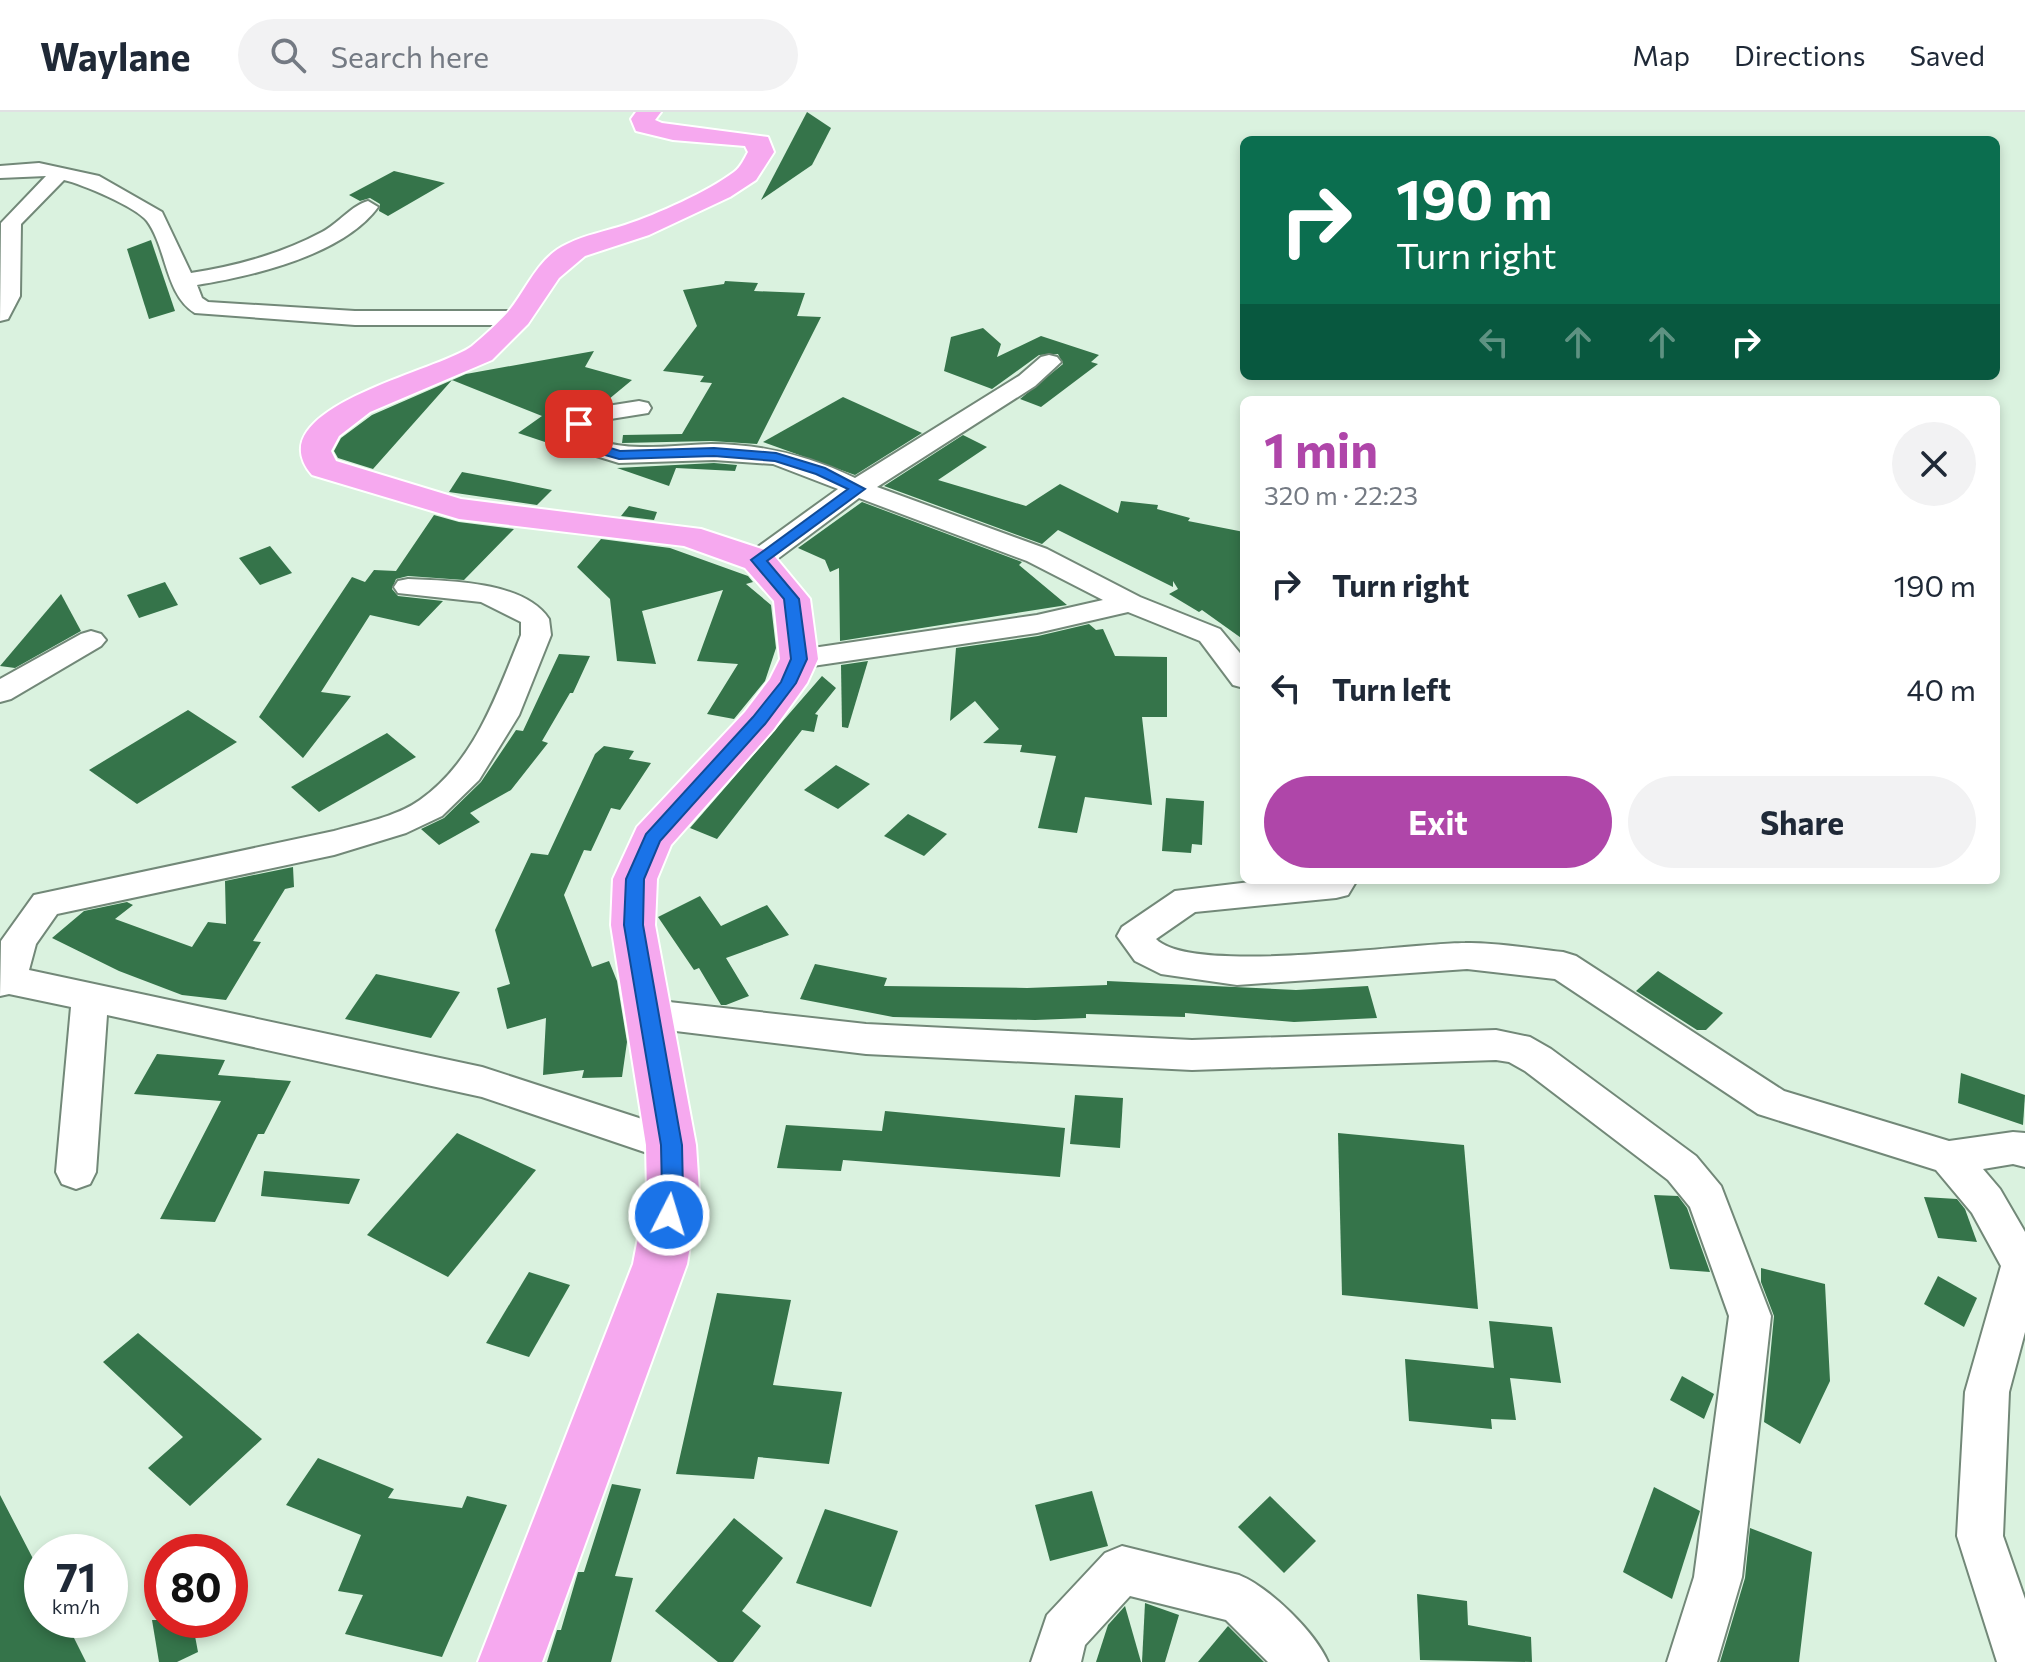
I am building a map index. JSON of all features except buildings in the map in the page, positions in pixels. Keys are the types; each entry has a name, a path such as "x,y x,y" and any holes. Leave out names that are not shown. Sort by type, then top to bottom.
{"highway":[{"path":"510,1662 660,1264 673,1191 671,1145 651,1014 633,925 635,879 652,838 759,721 788,683 799,659 792,599 758,560 689,536 459,509 324,468 316,459 315,451 325,431 359,405 481,354 518,318 549,272 575,250 639,229 721,191 747,175 761,152 759,142 741,137 663,133 645,126 643,119 649,112"}],"street":[{"path":"0,172 39,169 92,180 155,216 193,302 203,308 355,318 518,318"},
{"path":"0,314 9,296 11,223 60,173"},
{"path":"184,281 218,276 313,245 359,218 368,207"},
{"path":"758,560 858,489 1027,381 1049,362"},
{"path":"639,408 591,415 579,424 589,446 619,455 714,452 776,457 820,471 858,489 1037,555 1130,603 1210,635 1240,673"},
{"path":"408,587 472,591 501,597 535,619 536,635 504,715 468,772 454,788 431,808 394,825 334,843 46,904 19,941 4,981 482,1082 671,1145"},
{"path":"799,659 1037,624 1130,603"},
{"path":"0,692 91,640"},
{"path":"1337,884 1187,900 1134,936 1147,952 1174,964 1237,971 1467,956 1563,966 1772,1103 1949,1158 2013,1148 2025,1150"},
{"path":"76,1172 90,997"},
{"path":"651,1014 881,1040 1192,1055 1496,1045 1517,1048 1538,1060 1682,1168 1699,1188 1707,1198 1717,1223 1750,1316 1718,1577 1692,1662"},
{"path":"1949,1158 1986,1201 2022,1265 1987,1392 1980,1536 2022,1662"},
{"path":"1056,1662 1064,1632 1122,1570 1239,1599 1303,1662"}],"route":[{"path":"579,424 589,446 619,455 714,452 776,457 820,471 858,489 758,560 792,599 799,659 788,683 759,721 652,838 635,879 633,925 651,1014 671,1145 673,1191 669,1215"}]}
